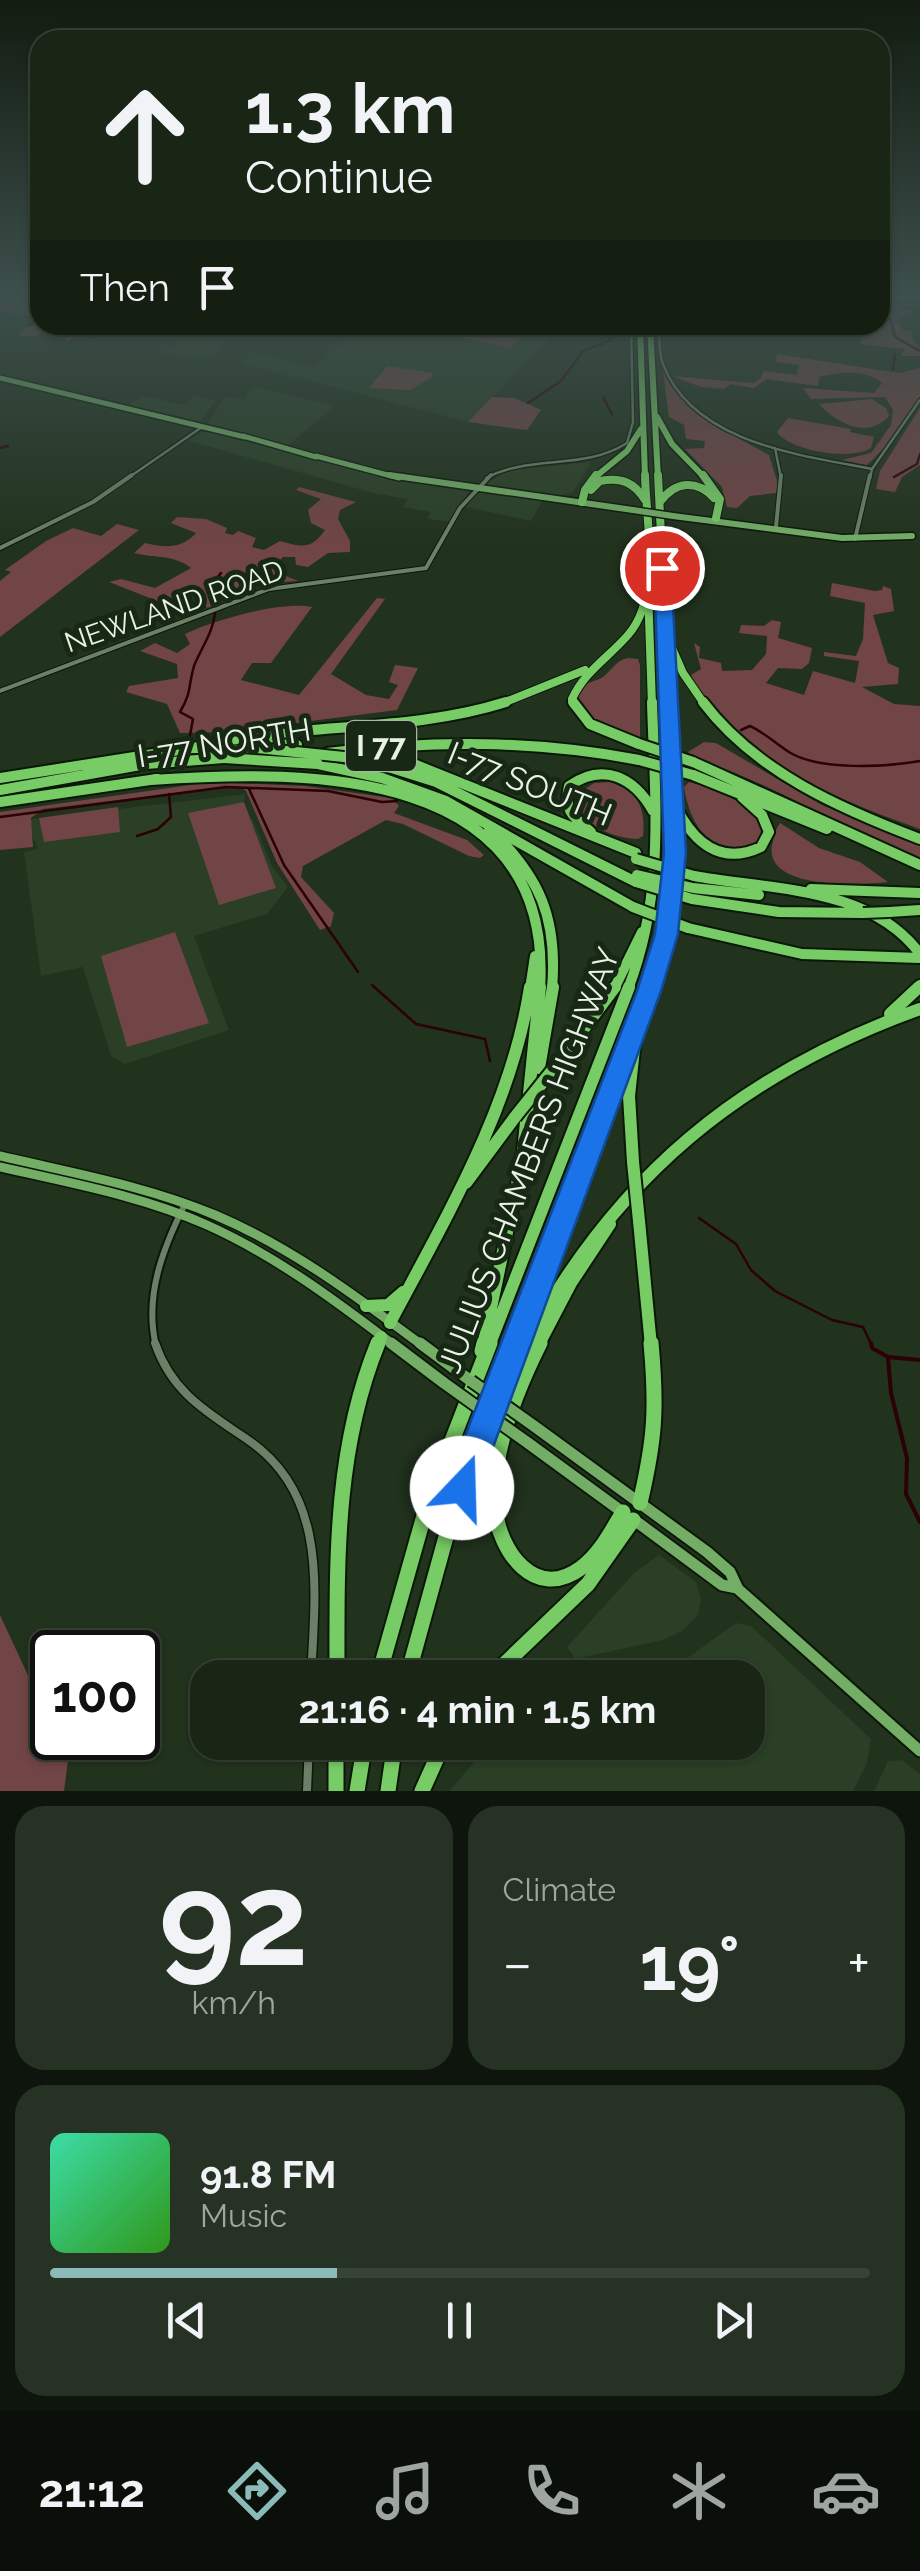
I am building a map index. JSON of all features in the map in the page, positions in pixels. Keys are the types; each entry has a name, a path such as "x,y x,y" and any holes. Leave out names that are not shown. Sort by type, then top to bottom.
{"highway":[{"name":"JULIUS CHAMBERS HIGHWAY","path":"383,1660 417,1533 632,986 651,913 656,819 642,380"},
{"name":"JULIUS CHAMBERS HIGHWAY","path":"412,1660 443,1542 637,1024 670,916 675,853 653,380"},
{"path":"654,410 672,444 718,490 713,517"},
{"path":"582,502 589,481 628,454 644,423"},
{"path":"582,502 594,484 610,478 632,482 646,500"},
{"path":"659,503 667,490 676,485 701,487 714,497 713,517"},
{"path":"648,590 631,632 574,690 575,709 598,728 763,788 920,867"},
{"path":"666,634 692,693 748,748 828,800 920,839"},
{"path":"206,745 462,713 548,687 599,662"},
{"name":"I-77 NORTH","path":"0,802 373,746 441,741 544,744 639,760 720,784"},
{"name":"I-77 SOUTH","path":"0,784 206,745 297,745 381,757 446,775 636,856"},
{"name":"I 77","path":"0,784 160,756 267,750 364,760 441,781 541,836 636,878 920,893"},
{"name":"I 77","path":"0,784 146,764 224,758 318,764 382,778 446,801 633,908 688,928 802,954 916,957"},
{"path":"152,780 242,773 345,780 396,792 447,812 485,836 514,866 534,904 541,961 532,1102"},
{"path":"608,843 568,810 566,794 579,779 602,773 631,780 643,791 656,819"},
{"path":"672,798 686,830 704,848 730,855 754,851 767,838 765,818 750,802 720,784"},
{"name":"I 77","path":"720,784 920,867"},
{"path":"446,801 486,826 512,849 534,880 550,914 555,974 517,1206 473,1386"},
{"path":"516,804 522,813 636,856 693,883 834,900 889,918 906,932 916,957"},
{"name":"I 77","path":"693,883 778,912 920,910"},
{"path":"337,1660 343,1471 352,1422 386,1330 496,1106 519,1039 534,967 534,904"},
{"path":"446,1213 614,989 651,913"},
{"path":"494,1401 573,1264 606,1219 649,1173 708,1119 755,1085 872,1024 904,1004 920,986"},
{"path":"872,1024 920,1009"},
{"path":"637,1024 629,1096 632,1162 656,1408 653,1448 640,1502"},
{"path":"628,1516 579,1570 556,1578 540,1577 517,1565 501,1542 495,1523 495,1490 519,1397 544,1335 590,1253 649,1173"},
{"path":"366,1306 388,1305 407,1288"},
{"path":"509,1660 588,1584 628,1516"},
{"path":"336,1760 336,1791"},
{"path":"358,1791 362,1760"},
{"path":"388,1791 392,1760"},
{"path":"422,1791 436,1760"}],"main road":[{"path":"7,380 394,476 776,528 856,536 916,536"},
{"path":"673,514 762,526"},
{"path":"0,1156 259,1235 366,1306 386,1330 444,1382 528,1444 722,1585 738,1588"},
{"path":"0,1167 182,1209 449,1366 640,1502 730,1572 738,1588 920,1750"},
{"path":"628,1516 640,1502"}],"street":[{"path":"476,488 502,470 592,460 626,443 633,418 632,380"},
{"path":"673,380 683,395 729,430 775,448 872,469"},
{"path":"856,536 872,469 920,400"},
{"path":"0,548 93,502 203,426"},
{"path":"775,448 782,482 776,528"},
{"name":"NEWLAND ROAD","path":"0,690 269,588 426,568 476,488"},
{"path":"182,1209 153,1290 150,1324 154,1346 163,1369 178,1390 268,1454 298,1494 314,1552 311,1660"},
{"path":"308,1791 309,1760"}],"shaded area":[{"path":"304,380 509,380 468,422"},
{"path":"376,380 428,380 410,390 369,388"},
{"path":"664,380 669,380 679,395 716,426 769,455 778,484 776,493 750,496 737,508 727,507 722,487 685,449 704,448 705,441 686,439 684,425 669,417"},
{"path":"681,380 713,380 753,383 766,380 754,388 730,384 724,389 701,387"},
{"path":"771,380 819,380 818,386"},
{"path":"876,380 920,380 920,397 885,447 867,465 842,460 871,453 891,425 893,410 885,397 811,399 803,388 874,393 882,383"},
{"path":"253,386 335,406 288,445 208,424 224,397 244,399"},
{"path":"142,396 184,405 195,396 216,400 200,422 129,405"},
{"path":"492,397 515,398 541,410 527,430 468,422"},
{"path":"872,399 886,408 889,416 862,428 834,417 819,404"},
{"path":"920,408 920,465 902,477 895,492 876,489 880,471"},
{"path":"788,418 874,437 871,448 850,454 807,449 777,432"},
{"path":"206,431 384,477 469,491 451,522 427,519 430,512 403,507 408,499 373,493 187,440"},
{"path":"588,462 573,492 562,496 485,484 507,471"},
{"path":"299,487 356,502 340,510 338,519 350,541 350,552 328,553 308,567 296,565 295,557 283,557 276,564 279,573 298,581 281,582 270,574 255,575 247,583 248,591 207,608 200,598 184,595 170,606 109,582 121,579 155,588 191,568 172,559 134,553 145,543 172,546 196,533 171,523 177,517 206,519 233,535 238,531 256,538 252,547 264,550 280,541 310,544 325,530 311,523 308,510 321,499 296,490"},
{"path":"477,492 543,500 531,521 466,507"},
{"path":"117,524 139,530 0,637 0,581 11,572 5,570 46,541 73,528 101,536"},
{"path":"832,583 875,591 883,586 891,589 894,611 873,615 888,663 899,668 898,684 862,687 894,704 920,706 920,829 822,789 759,753 709,704 691,675 701,669 694,643 700,647 699,658 721,663 722,671 752,670 766,654 767,636 739,633 741,625 764,626 772,620 781,622 778,638 812,648 809,663 802,669 778,668 766,683 804,695 813,671 855,683 859,661 824,656 824,652 856,656 863,639 865,603 830,596"},
{"path":"377,598 385,599 331,674 366,695 389,699 398,685 389,682 395,665 418,668 397,710 225,732 180,733 167,704 126,692 129,686 178,678 177,664 140,651 155,643 177,653 190,644 185,634 247,613 298,606 312,607 271,663 252,663 241,680 299,695"},
{"path":"628,658 638,659 640,665 640,741 597,722 580,707 578,698 584,686"},
{"path":"704,742 716,743 822,805 920,845 920,861 751,780 692,758 688,752"},
{"path":"211,782 305,786 392,798 399,806 394,813 467,840 484,855 469,856 403,824 386,820 303,866 301,877 334,913 331,926 320,930 277,863 246,791 238,786 43,809 31,818 33,847 0,850 0,812"},
{"path":"610,782 638,802 644,826 643,836 638,839 606,832 583,812 581,792 594,783"},
{"path":"689,782 734,799 757,818 761,834 752,846 735,849 714,843 696,823 684,787"},
{"path":"245,794 243,808 253,820 272,866 288,887 267,914 194,936 229,1030 125,1064 111,1056 83,967 41,976 24,852 38,849 26,820"},
{"path":"244,802 276,888 219,905 188,813"},
{"path":"118,807 120,832 44,842 39,818"},
{"path":"780,823 819,848 860,862 888,882 816,882 783,870 773,860 772,845"},
{"path":"175,932 209,1023 127,1047 101,956"},
{"path":"659,1555 696,1582 701,1599 698,1615 682,1631 663,1640 575,1659 567,1647 635,1572"},
{"path":"0,1615 30,1680 30,1760 68,1761 64,1791 0,1791"},
{"path":"736,1623 751,1626 871,1739 867,1763 853,1791 449,1791 476,1760 765,1760 765,1660 682,1660"},
{"path":"902,1760 920,1774 920,1791 874,1791 888,1761"}],"waterway":[{"path":"528,403 562,380"},
{"path":"603,397 612,414"},
{"path":"0,448 8,446"},
{"path":"894,477 917,464 920,454"},
{"path":"214,604 211,586 221,573"},
{"path":"190,735 193,719 180,712 215,613"},
{"path":"741,730 750,726 789,752 817,762 872,766 920,761"},
{"path":"169,795 226,787 328,791 382,802 397,801"},
{"path":"249,789 284,865 358,972"},
{"path":"0,817 169,795"},
{"path":"137,836 158,829 171,817 169,795"},
{"path":"372,985 416,1024 485,1039 490,1061"},
{"path":"699,1218 736,1244 751,1270 775,1291 832,1320 863,1327 871,1345"},
{"path":"871,1345 888,1357 920,1360"},
{"path":"888,1358 891,1393 907,1458 906,1494 920,1522"}],"route":[{"path":"462,1488 649,991 666,934 675,853 662,568"}]}
